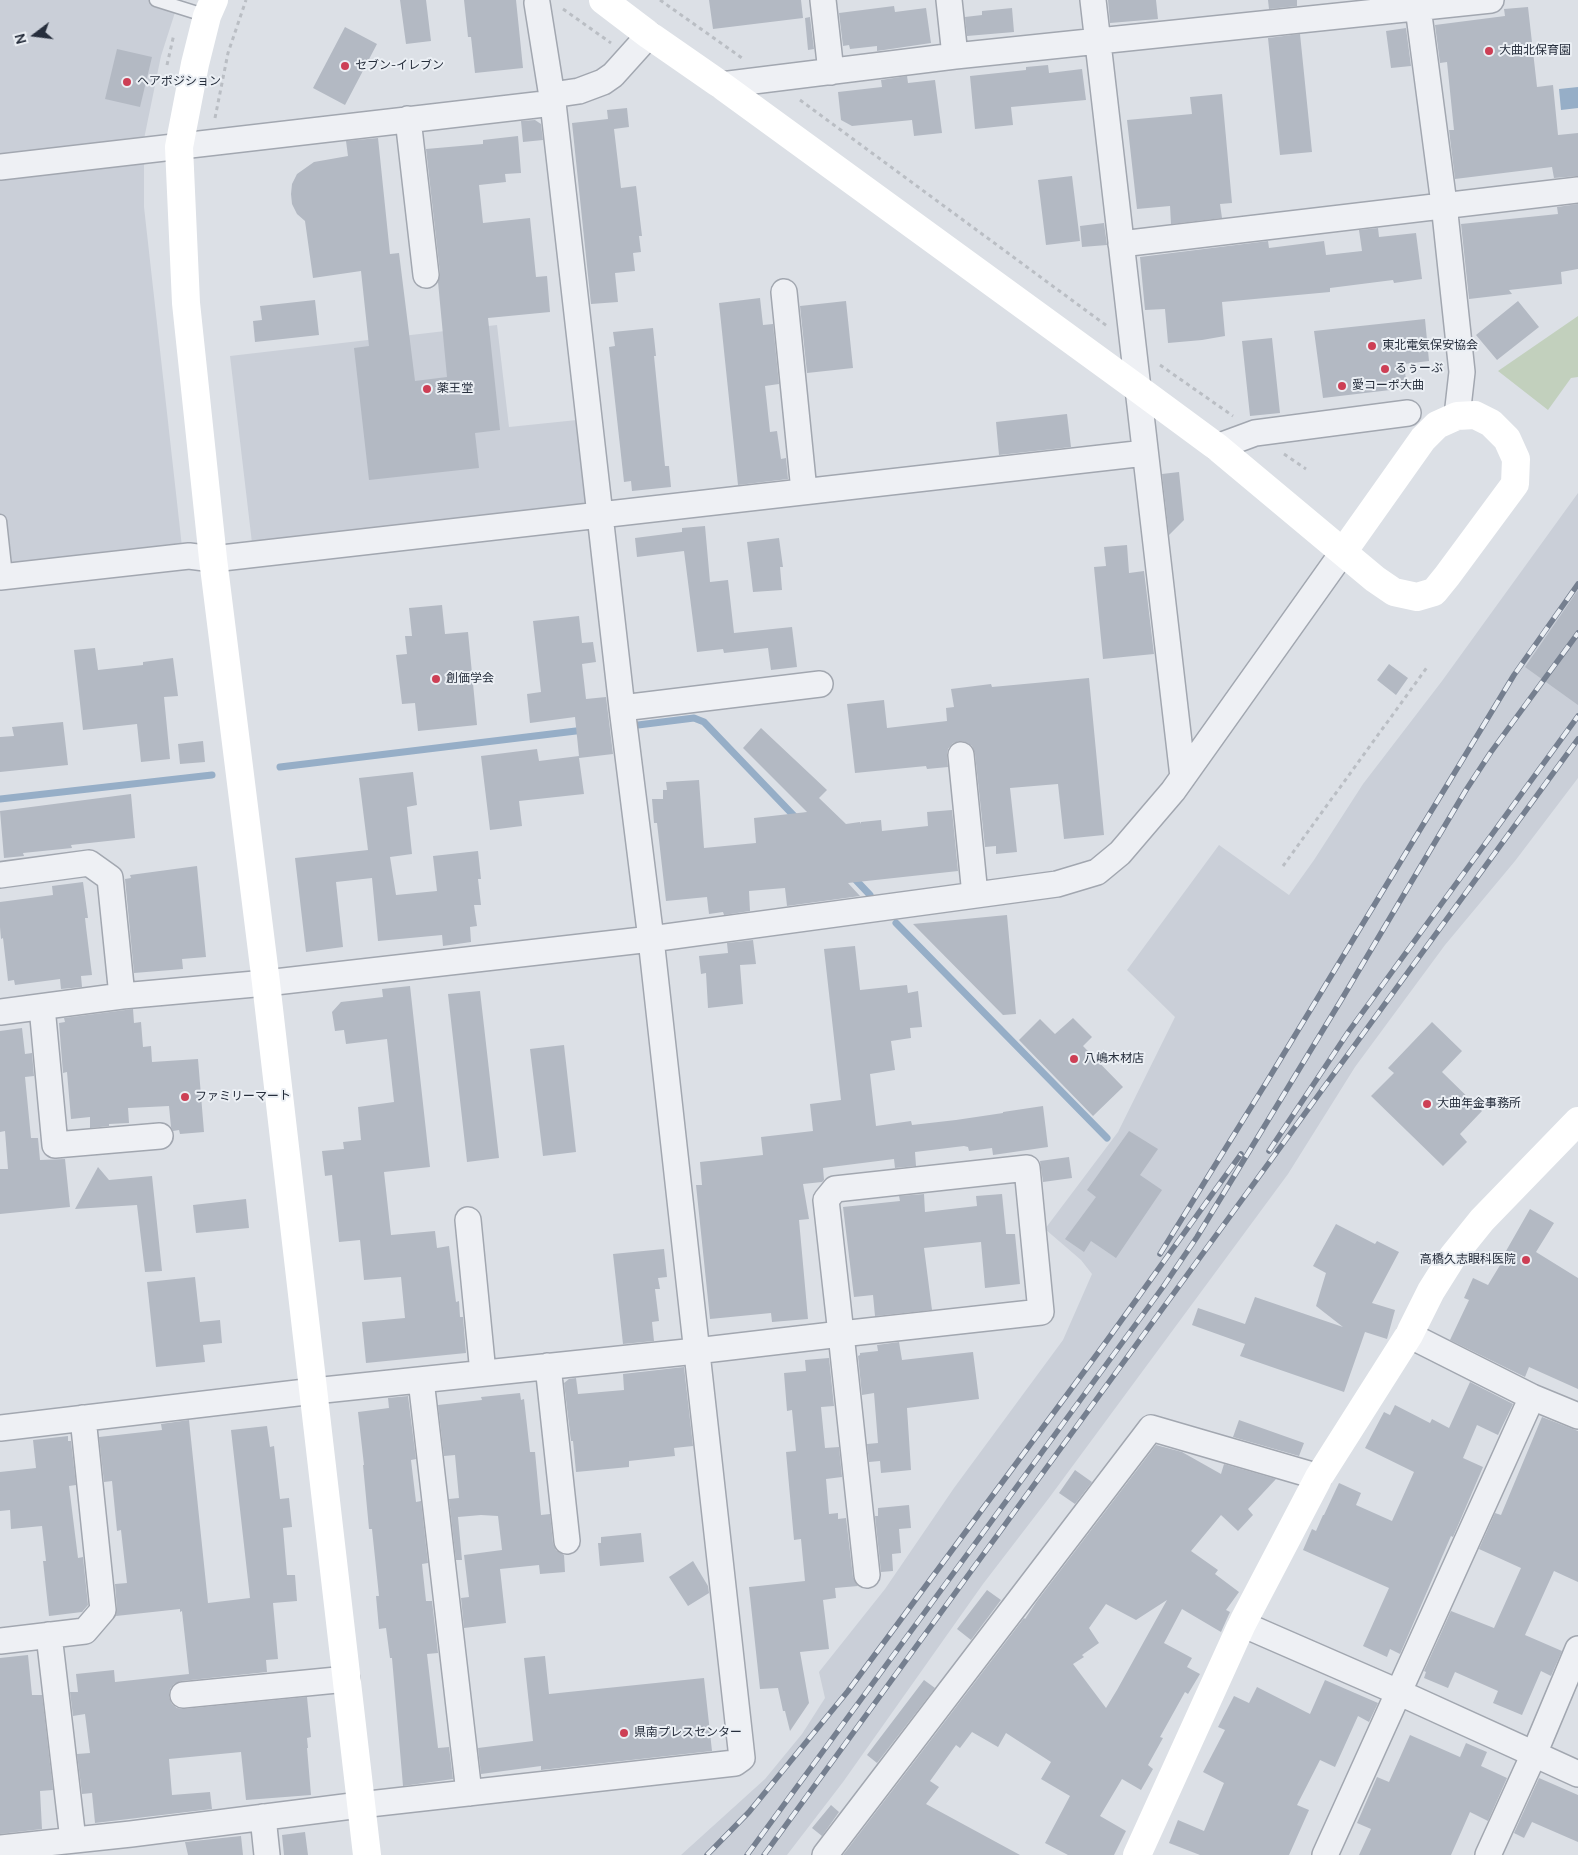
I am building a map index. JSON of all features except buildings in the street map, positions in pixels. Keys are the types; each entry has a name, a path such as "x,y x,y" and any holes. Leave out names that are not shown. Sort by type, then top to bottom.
{"street":[{"path":"0,1012 122,996 266,983 651,939 1057,884 1097,872 1120,853 1183,778 1343,552 1423,439 1437,425 1457,416 1475,415 1491,423 1507,439 1516,460 1515,484 1434,592 1418,597 1394,592 1343,552 1216,447 721,85 649,36 603,0"},
{"path":"823,0 831,72"},
{"path":"949,0 955,56"},
{"path":"1093,0 1183,778"},
{"path":"721,85 955,56 1098,42 1418,4 1491,0"},
{"path":"1,1855 0,1848 73,1840 132,1845 263,1818 469,1792 735,1763 742,1758 651,939 622,708 552,99 548,4"},
{"path":"1418,4 1444,204 1462,372 1457,416"},
{"path":"210,8 195,64 179,147 186,303 213,559 266,983 367,1855"},
{"path":"0,167 179,147 552,99 579,92 603,82 613,75 649,36"},
{"path":"408,118 426,275"},
{"path":"1120,244 1444,204 1578,190"},
{"path":"784,292 804,491"},
{"path":"1216,447 1255,433 1408,413"},
{"path":"3,576 188,556 213,559 1145,453"},
{"path":"622,708 820,684"},
{"path":"961,755 974,896"},
{"path":"0,876 89,863 110,878 122,996"},
{"path":"42,1007 55,1145 160,1136"},
{"path":"1137,1855 1242,1624 1318,1477 1409,1335 1431,1291 1453,1256 1482,1220 1578,1121"},
{"path":"0,1428 314,1391 696,1351 841,1334 1041,1312 1027,1168 835,1189 826,1200 841,1334 866,1576"},
{"path":"468,1220 483,1373"},
{"path":"1409,1335 1532,1397 1578,1416"},
{"path":"548,1366 567,1541"},
{"path":"421,1380 469,1792"},
{"path":"1325,1855 1532,1397"},
{"path":"0,1641 85,1632 103,1610 83,1418"},
{"path":"824,1855 1151,1428 1318,1477"},
{"path":"1242,1624 1398,1692 1578,1774"},
{"path":"49,1635 73,1840"},
{"path":"1488,1855 1534,1754 1578,1649"},
{"path":"183,1695 347,1679"},
{"path":"263,1818 267,1855"}],"lane":[{"path":"156,0 210,8"},
{"path":"0,521 3,576"}],"path":[{"path":"211,143 216,106 228,53 246,0"},
{"path":"660,0 772,79 1132,344 1306,469"},
{"path":"548,4 630,57"},
{"path":"1283,866 1428,666"}],"shaded area":[{"path":"0,0 179,0 161,56 144,139 144,207 182,547 0,567"},
{"path":"497,325 509,427 577,420 587,505 252,543 230,356"},
{"path":"1578,493 1578,778 1515,861 1445,945 1355,1067 1288,1174 1049,1498 983,1584 843,1782 787,1855 681,1855 765,1779 802,1734 825,1698 819,1672 885,1589 954,1488 1063,1340 1092,1274 1081,1260 1045,1229 1118,1132 1175,1017 1127,970 1219,845 1289,895 1363,784 1442,681"}],"green space":[{"path":"1578,316 1578,377 1571,378 1548,410 1498,371"}],"water":[{"path":"1578,87 1578,108 1561,110 1559,89"}],"waterway":[{"path":"638,725 694,718 704,722 797,819"},
{"path":"280,767 584,730"},
{"path":"0,799 212,775"},
{"path":"852,876 870,895"},
{"path":"896,923 1107,1138"}],"railway":[{"path":"1160,1254 1514,675 1578,584"},
{"path":"747,1855 1163,1287 1197,1237 1466,790 1491,752 1578,633"},
{"path":"1269,1151 1349,1031 1578,716"},
{"path":"764,1855 1578,739"},
{"path":"707,1855 749,1812 848,1691 1103,1346 1241,1154"}],"place":[{"name":"大曲北保育園","path":"1489,51"},
{"name":"セブン-イレブン","path":"345,66"},
{"name":"ヘアポジション","path":"127,82"},
{"name":"東北電気保安協会","path":"1372,346"},
{"name":"るぅーぶ","path":"1385,369"},
{"name":"愛コーポ大曲","path":"1342,386"},
{"name":"薬王堂","path":"427,389"},
{"name":"創価学会","path":"436,679"},
{"name":"八嶋木材店","path":"1074,1059"},
{"name":"ファミリーマート","path":"185,1097"},
{"name":"大曲年金事務所","path":"1427,1104"},
{"name":"高橋久志眼科医院","path":"1526,1260"},
{"name":"県南プレスセンター","path":"624,1733"}]}
